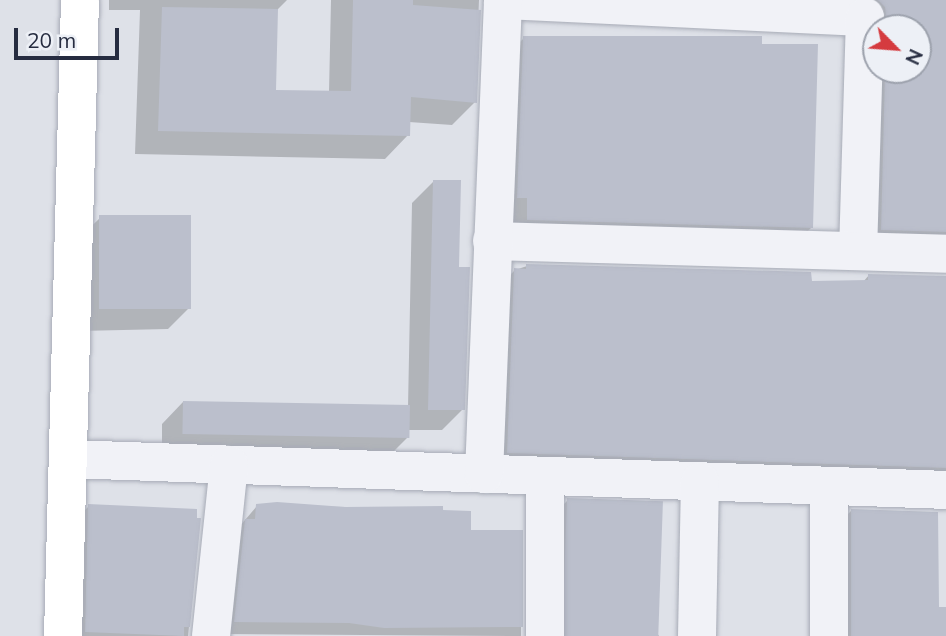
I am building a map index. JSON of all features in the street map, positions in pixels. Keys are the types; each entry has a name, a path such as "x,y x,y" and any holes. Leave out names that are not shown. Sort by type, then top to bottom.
{"street":[{"path":"63,636 80,0"},
{"path":"484,474 503,0 846,8 865,17 858,251"},
{"path":"492,241 946,254"},
{"path":"69,459 946,490"},
{"path":"211,636 229,465"},
{"path":"545,477 545,636"},
{"path":"697,636 700,482"},
{"path":"829,486 829,636"}],"building":[{"path":"353,0 413,0 413,5 481,10 477,103 411,97 410,136 158,131 162,7 278,9 276,90 351,91"},
{"path":"878,0 946,0 946,232 881,230 885,84 932,84 932,14 886,14 885,7"},
{"path":"523,36 762,36 762,44 818,44 813,228 527,220 527,198 517,198"},
{"path":"433,180 461,180 459,267 470,267 465,410 428,410"},
{"path":"99,215 191,215 191,309 99,309"},
{"path":"526,264 811,272 812,281 868,280 868,274 946,276 946,468 507,453 514,268 526,269"},
{"path":"183,401 410,405 409,438 182,434"},
{"path":"567,498 663,501 658,636 562,636"},
{"path":"277,502 345,507 443,506 443,510 471,511 471,530 523,530 523,627 384,628 349,623 234,622 245,519 255,519 256,504"},
{"path":"88,504 197,509 197,518 201,518 190,627 184,627 184,636 85,632"},
{"path":"851,509 938,512 939,607 946,607 946,636 851,636"}]}
